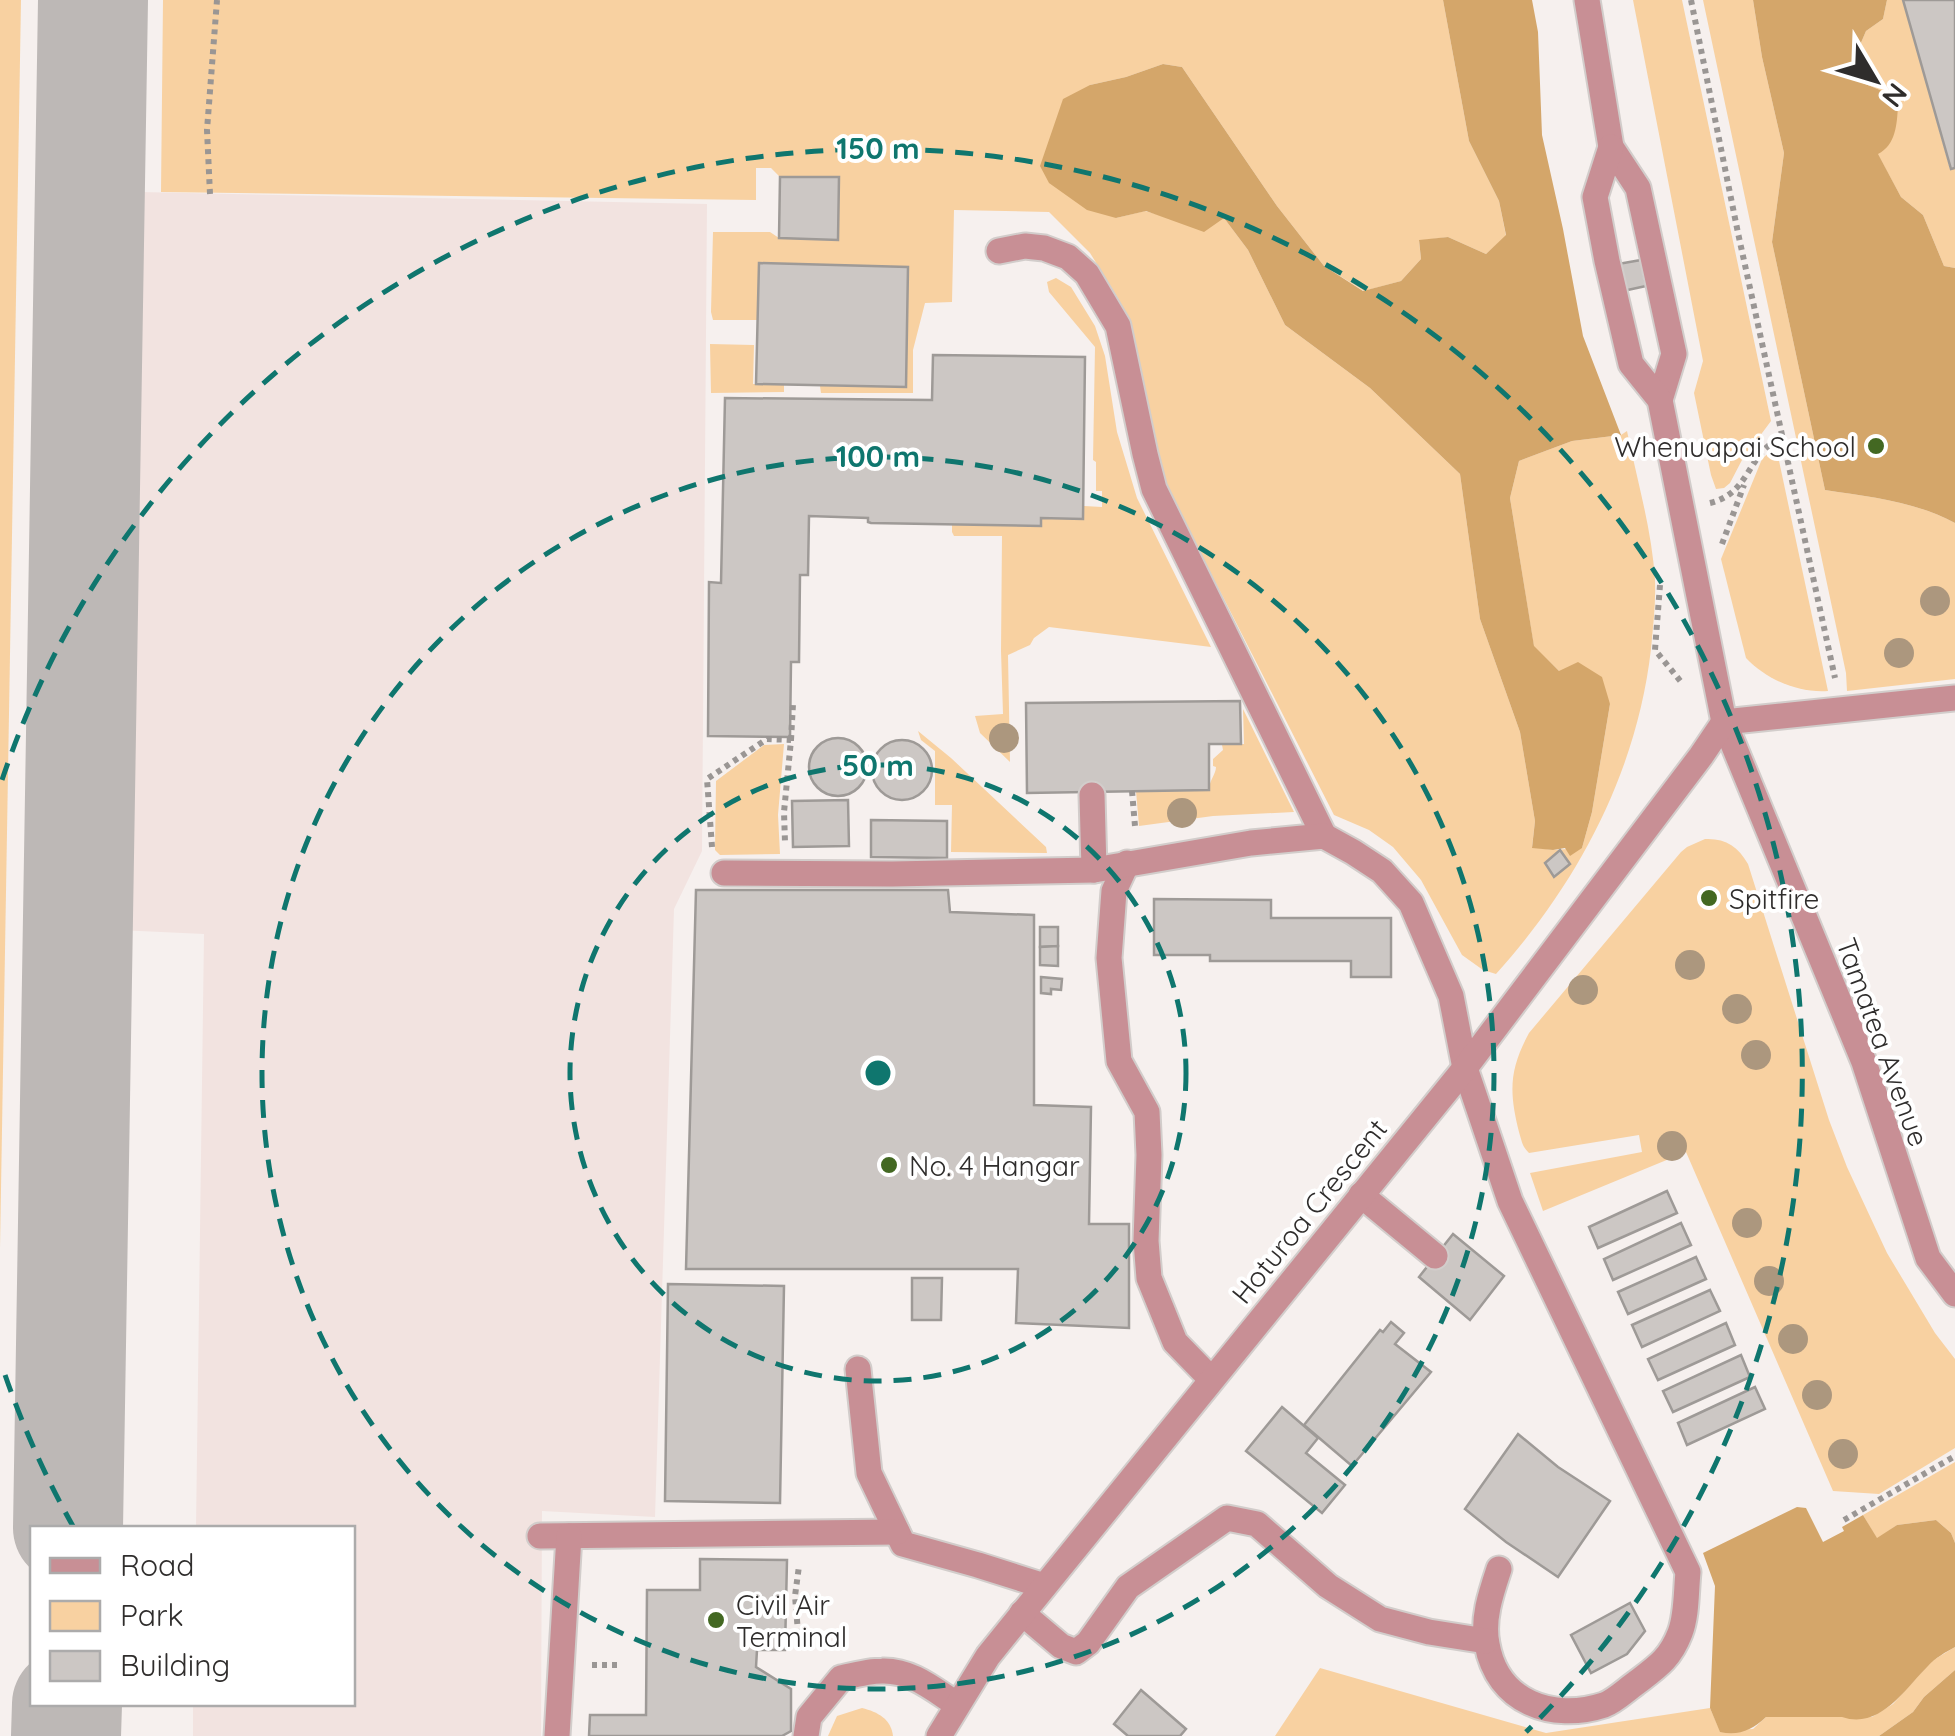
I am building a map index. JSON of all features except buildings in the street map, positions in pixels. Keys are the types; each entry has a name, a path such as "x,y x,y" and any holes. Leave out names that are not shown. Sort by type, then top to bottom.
{"street":[{"name":"Tamatea Avenue","path":"1586,0 1610,147 1638,188 1674,354 1660,400"},
{"name":"Tamatea Avenue","path":"1610,147 1595,197 1607,261 1631,364 1660,400 1724,722 1864,1062 1928,1258 1955,1294"},
{"path":"999,251 1025,246 1068,257 1087,274 1118,326 1154,489 1324,836"},
{"path":"1724,722 1955,698"},
{"name":"Hoturoa Crescent","path":"939,1736 988,1656 1465,1068 1724,722"},
{"path":"1092,794 1094,870"},
{"path":"718,865 892,874 1094,870 1251,843 1324,836 1382,871 1411,903 1451,996 1465,1068 1510,1201 1688,1572 1682,1630 1667,1660 1608,1704 1566,1712 1545,1708 1524,1700 1503,1685 1486,1642 1491,1591 1500,1569"},
{"path":"1127,863 1114,891 1110,958 1119,1061 1147,1112 1149,1278 1175,1342 1211,1379"},
{"path":"1361,1195 1435,1256"},
{"path":"858,1369 870,1473 903,1544 1044,1586"},
{"path":"1022,1613 1061,1646 1076,1652 1088,1643 1128,1588 1226,1518 1257,1524 1328,1586 1380,1618 1428,1632 1486,1642"},
{"path":"540,1536 897,1532"},
{"path":"557,1736 569,1536"},
{"path":"806,1736 809,1717 841,1678 882,1670 908,1674 956,1704"}],"path":[{"path":"210,194 207,130 216,0"},
{"path":"1690,0 1837,688"},
{"path":"1706,504 1730,496 1746,479 1759,455 1771,442 1784,437"},
{"path":"1656,650 1660,576"},
{"path":"786,852 784,812 793,704"},
{"path":"718,865 707,778 767,739 791,740"},
{"path":"1132,791 1135,826"},
{"path":"1844,1520 1955,1456"},
{"path":"798,1644 795,1596 800,1551"},
{"path":"586,1665 617,1665"}],"shaded area":[{"path":"1443,0 1532,0 1538,32 1542,135 1583,336 1621,435 1572,441 1519,461 1510,498 1534,646 1559,671 1578,662 1602,677 1610,704 1592,812 1582,848 1570,856 1565,848 1532,848 1535,821 1520,732 1480,619 1460,474 1370,388 1285,325 1248,250 1224,218 1204,232 1146,211 1116,218 1087,210 1049,183 1040,166 1063,99 1090,85 1163,64 1182,67 1277,206 1324,266 1363,291 1401,281 1421,259 1419,240 1448,237 1486,254 1506,235 1499,201 1469,141"},
{"path":"1753,0 1887,0 1883,19 1866,31 1851,66 1858,81 1880,90 1898,105 1892,140 1878,154 1901,197 1923,215 1944,266 1955,268 1955,523 1908,505 1825,490 1772,242 1784,153"},
{"path":"140,192 707,204 702,851 674,909 655,1517 542,1511 541,1736 193,1736 193,1706 355,1706 355,1526 196,1526 204,934 118,930"},
{"path":"1797,1507 1806,1508 1823,1542 1863,1515 1877,1538 1897,1525 1936,1520 1951,1533 1955,1543 1955,1647 1931,1663 1891,1705 1868,1718 1766,1717 1745,1731 1720,1732 1710,1708 1715,1586 1703,1553"},
{"path":"1955,1670 1955,1736 1879,1736 1913,1712"}],"green space":[{"path":"0,0 21,0 0,1249"},
{"path":"163,0 1443,0 1469,141 1499,201 1506,236 1486,254 1448,237 1419,241 1421,259 1401,281 1364,291 1324,266 1277,206 1182,67 1163,64 1090,85 1116,218 1145,211 1170,218 1224,218 1248,250 1285,325 1370,388 1460,474 1480,619 1520,732 1535,821 1532,847 1582,848 1610,704 1559,671 1534,647 1510,498 1519,461 1572,441 1627,431 1653,561 1651,649 1632,739 1599,824 1577,864 1526,939 1496,974 1462,955 1421,880 1393,847 1369,830 1334,815 1167,487 1150,428 1138,353 1118,298 1090,253 1049,212 954,210 952,302 925,303 913,350 913,393 821,393 820,386 905,387 908,267 760,263 757,320 713,320 713,232 770,232 779,238 837,240 839,178 780,177 771,168 756,168 756,200 161,192"},
{"path":"1633,0 1682,0 1771,421 1724,488 1716,489 1711,475 1694,393 1703,361"},
{"path":"1703,0 1753,0 1784,153 1772,242 1825,490 1908,505 1955,523 1955,679 1847,691"},
{"path":"1887,0 1903,0 1950,169 1955,168 1955,268 1944,266 1923,215 1901,197 1877,153 1880,90 1858,81 1851,66 1866,31 1883,19"},
{"path":"1056,278 1071,287 1095,326 1105,356 1117,432 1137,498 1211,647 1049,627 1030,645 1008,655 1010,762 980,733 975,716 1003,714 1002,536 954,536 952,525 1041,526 1041,518 1084,517 1084,506 1102,507 1102,491 1096,491 1093,460 1095,347 1049,292 1047,282"},
{"path":"710,344 754,345 753,384 784,385 784,392 711,393"},
{"path":"1773,449 1778,456 1828,691 1784,684 1746,658 1721,559 1762,459"},
{"path":"1243,709 1294,812 1213,816 1139,826 1136,791 1209,790 1216,770 1213,759 1223,750 1222,745 1244,744"},
{"path":"918,731 1046,847 1047,853 951,852 952,805 935,805 935,751 921,740"},
{"path":"784,744 778,815 780,854 720,855 715,850 716,781 764,745"},
{"path":"1705,839 1730,844 1748,864 1847,1167 1887,1253 1955,1359 1955,1448 1879,1494 1833,1491 1686,1152 1543,1211 1530,1173 1642,1152 1639,1135 1529,1153 1519,1132 1513,1081 1529,1033 1681,852"},
{"path":"1955,1462 1955,1543 1951,1533 1936,1520 1897,1525 1877,1539 1863,1515"},
{"path":"1955,1647 1955,1670 1913,1712 1879,1736 1275,1736 1320,1668 1546,1733 1710,1708 1720,1731 1753,1729 1766,1717 1872,1717 1893,1704 1932,1661"},
{"path":"862,1708 883,1717 893,1736 828,1736 837,1716"}],"taxiway":[{"path":"68,1526 93,0"},
{"path":"66,1736 67,1706"}],"place":[{"name":"Whenuapai School","path":"1876,446"},
{"name":"Spitfire","path":"1709,898"},
{"name":"No. 4 Hangar","path":"889,1165"},
{"name":"Civil Air Terminal","path":"716,1620"}]}
